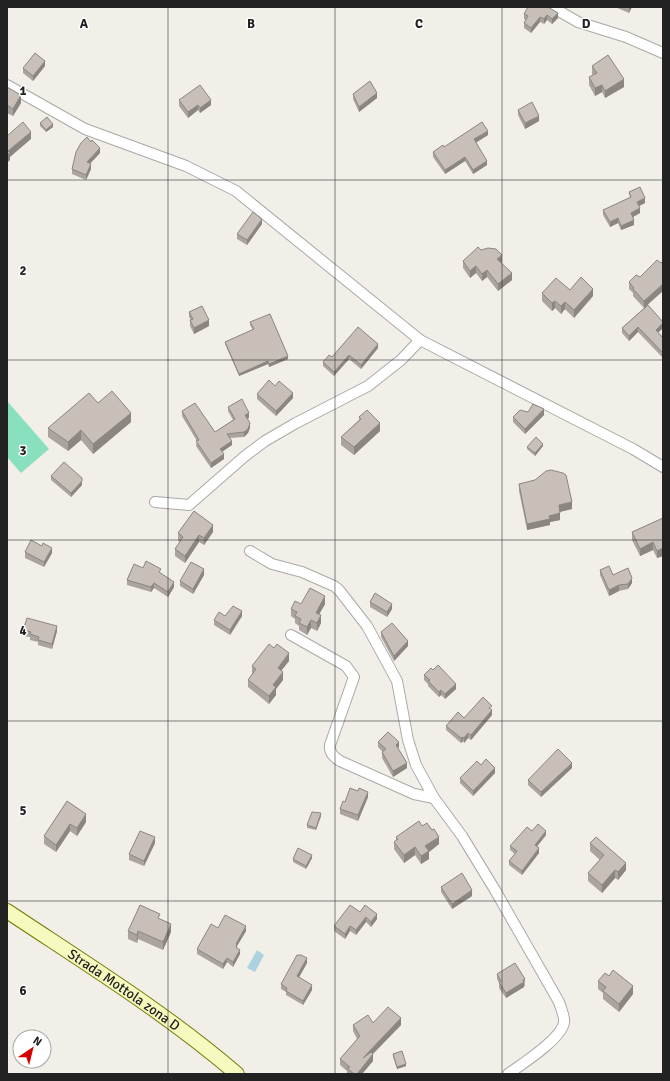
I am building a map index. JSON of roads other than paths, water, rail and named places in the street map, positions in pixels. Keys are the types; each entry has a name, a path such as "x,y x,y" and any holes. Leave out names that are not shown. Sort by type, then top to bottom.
{"main road":[{"name":"Strada Mottola zona D","path":"7,911 126,990 204,1045 237,1074"}],"street":[{"path":"552,7 578,22 626,37 663,53"},
{"path":"7,85 85,129 186,166 236,191 420,340 633,449 663,467"},
{"path":"155,502 189,505 245,456 265,441 296,423 368,386 400,360 420,340"},
{"path":"250,551 272,564 302,572 334,586 339,590 367,626 397,681 408,740 416,766 434,798 462,836 495,890 559,1002 564,1015 564,1022 561,1030 545,1046 508,1074"},
{"path":"291,635 346,666 354,677 330,745 329,750 332,755 340,761 414,794 434,798"}],"water":[{"path":"257,950 264,955 255,972 247,968"}]}
